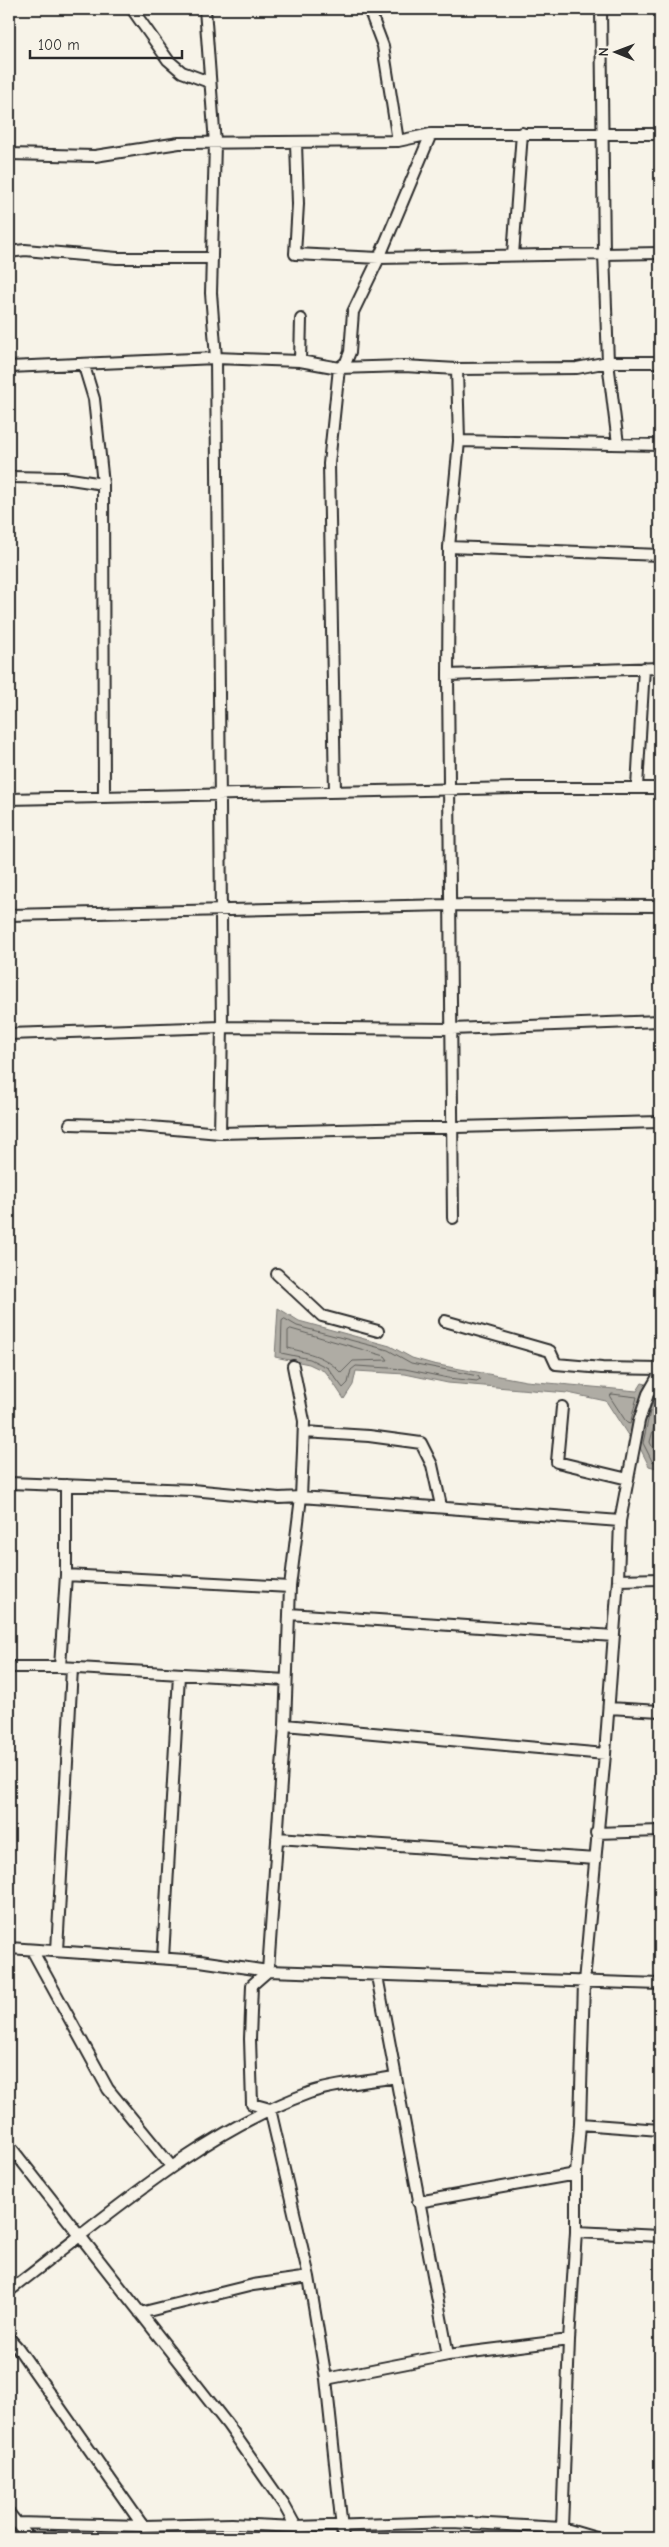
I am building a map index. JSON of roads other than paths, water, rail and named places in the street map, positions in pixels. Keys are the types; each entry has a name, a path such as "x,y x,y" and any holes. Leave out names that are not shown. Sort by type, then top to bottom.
{"street":[{"path":"132,9 168,60 182,72 209,82"},
{"path":"205,9 215,144 211,293 216,358 222,1027 220,1133"},
{"path":"369,9 383,46 398,141"},
{"path":"601,9 604,253 608,362 618,444"},
{"path":"513,255 522,133"},
{"path":"334,792 329,464 338,368 346,362 350,352 353,312 379,258 431,134"},
{"path":"9,154 95,156 179,143 398,141 431,134 660,134"},
{"path":"296,143 298,204 295,254 379,258 660,253"},
{"path":"9,252 25,250 117,258 212,258"},
{"path":"300,361 301,320"},
{"path":"9,367 84,366 165,359 216,358 300,361 338,368 404,366 456,369 577,368 608,362 660,362"},
{"path":"84,366 94,399 103,484 104,796"},
{"path":"453,1218 448,675 449,547 459,441 456,369"},
{"path":"459,441 660,445"},
{"path":"9,477 64,478 103,484"},
{"path":"449,547 660,555"},
{"path":"638,787 644,668"},
{"path":"448,675 660,668"},
{"path":"9,798 660,788"},
{"path":"9,916 450,905 660,906"},
{"path":"9,1034 222,1027 452,1028 660,1021"},
{"path":"70,1124 139,1126 220,1133 660,1122"},
{"path":"277,1274 322,1316 378,1331"},
{"path":"446,1321 550,1351 556,1364 660,1371 648,1394 639,1421 620,1521 618,1580 605,1754 596,1833 596,1859 584,1982 580,2124 576,2174 576,2232 569,2340 562,2528"},
{"path":"270,2109 252,2104 250,2038 252,1985 268,1971 285,1725 290,1587 301,1497 304,1421 293,1366"},
{"path":"562,1406 557,1462 628,1479"},
{"path":"304,1432 370,1436 421,1443 432,1465 440,1501"},
{"path":"9,1483 192,1490 280,1498 301,1497 620,1521"},
{"path":"60,1667 66,1575 66,1485"},
{"path":"66,1575 290,1587"},
{"path":"618,1580 660,1579"},
{"path":"289,1614 614,1636"},
{"path":"9,1667 60,1667 286,1680"},
{"path":"57,1951 72,1668"},
{"path":"163,1958 179,1675"},
{"path":"608,1708 660,1711"},
{"path":"285,1725 605,1754"},
{"path":"596,1833 660,1831"},
{"path":"277,1838 596,1859"},
{"path":"9,1948 200,1961 268,1971 660,1984"},
{"path":"32,1950 108,2089 171,2166"},
{"path":"377,1976 448,2355"},
{"path":"9,2291 171,2166 270,2109 311,2092 395,2077"},
{"path":"270,2109 309,2277 326,2379 344,2526 343,2538"},
{"path":"580,2124 660,2130"},
{"path":"9,2145 228,2425 284,2505 296,2527"},
{"path":"418,2202 576,2174"},
{"path":"576,2232 660,2236"},
{"path":"140,2313 252,2285 309,2277"},
{"path":"9,2338 18,2348 143,2526"},
{"path":"326,2379 448,2355 569,2340"},
{"path":"9,2513 29,2538"},
{"path":"16,2523 143,2526 232,2524 296,2527 452,2522 562,2528 596,2538"}],"water":[{"path":"278,1308 299,1321 390,1346 412,1358 433,1364 526,1381 637,1391 642,1383 650,1385 631,1440 606,1401 568,1393 448,1383 405,1374 356,1371 353,1385 344,1399 326,1372 309,1364 275,1357"},
{"path":"660,1380 660,1469 649,1466 638,1444 646,1405"}]}
